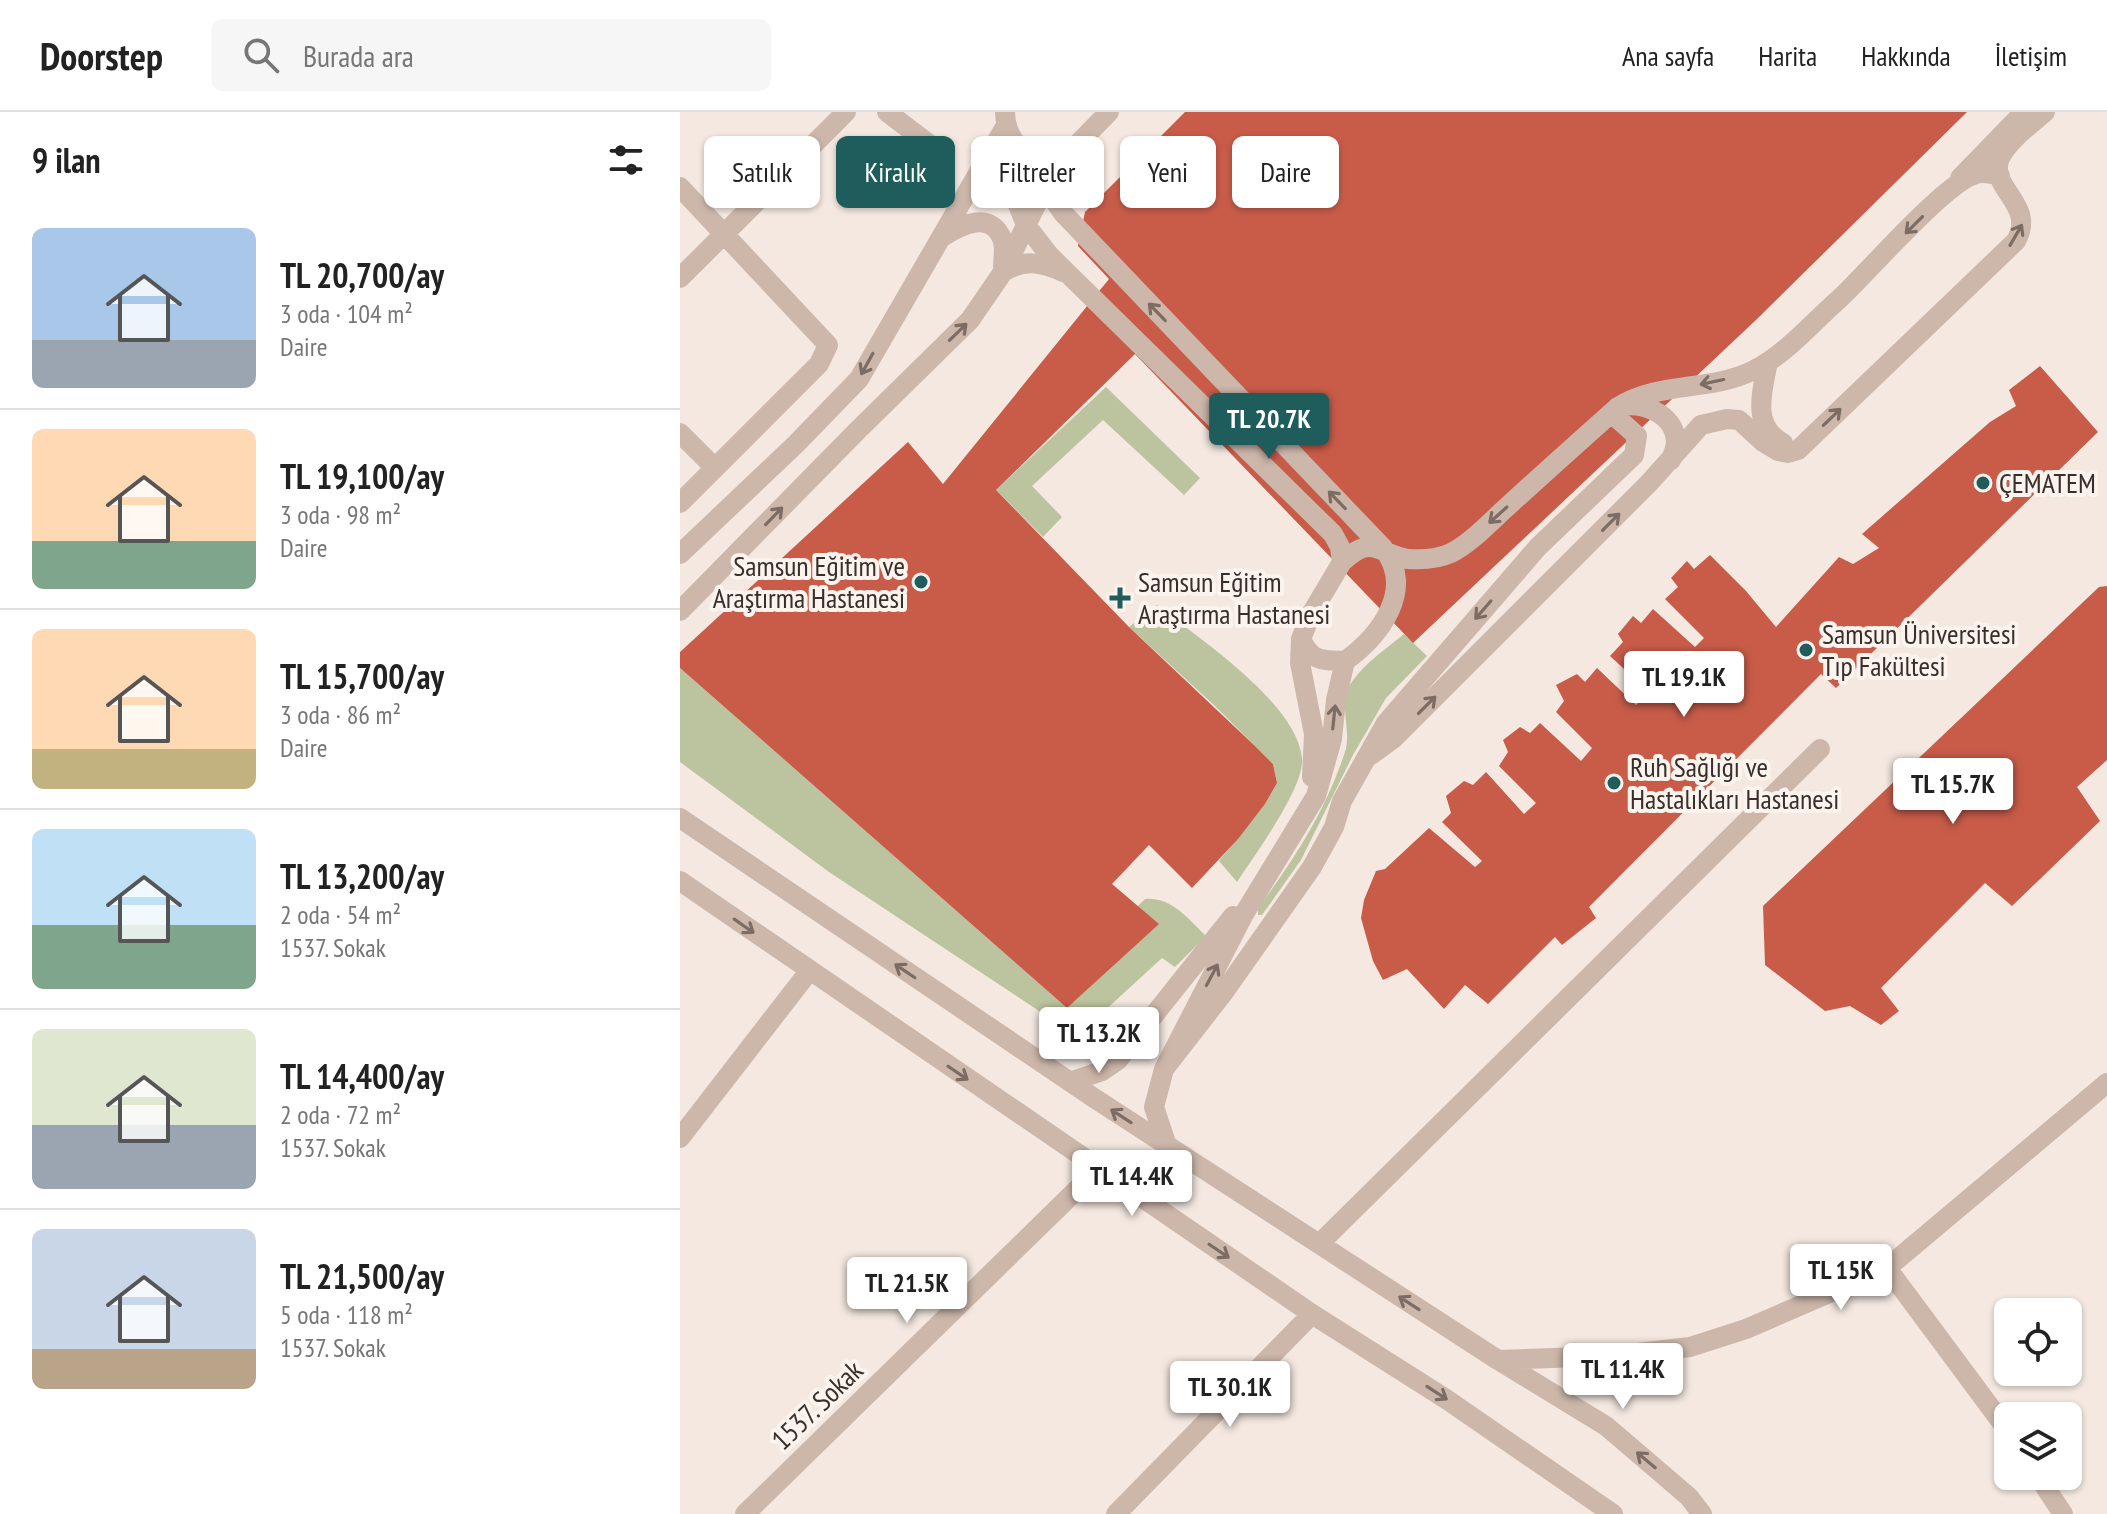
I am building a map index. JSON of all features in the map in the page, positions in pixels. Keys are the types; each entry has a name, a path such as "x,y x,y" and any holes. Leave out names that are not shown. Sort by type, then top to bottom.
{"street":[{"path":"680,278 846,112"},
{"path":"887,112 918,136"},
{"path":"1086,136 1109,112"},
{"path":"1070,1082 1102,1071 1118,1060 1235,913 1300,808 1311,782 1314,734 1300,663 1301,639 1311,614 1342,562 1354,550 1370,547 1383,548 1407,559 1432,559 1452,552 1618,407 1637,396 1662,389 1713,383 1751,372 1768,362 1845,294 2024,112"},
{"path":"1368,757 1393,739 1671,460 1701,425 1727,419 1739,420 1778,451 1788,453 1798,450 2016,241 2023,222 2000,176 1998,165 2001,155 2045,112"},
{"path":"680,554 796,444 859,379 1005,119"},
{"path":"1948,191 1976,173 2000,176"},
{"path":"680,187 828,345 819,364 680,503"},
{"path":"963,197 971,192"},
{"path":"1019,208 1026,225 1050,256 1333,534 1340,547 1342,562"},
{"path":"680,611 970,320 1003,272 1037,208"},
{"path":"1060,208 1391,559 1396,573 1392,609 1364,647 1345,661 1320,660 1308,653 1301,639"},
{"path":"940,238 962,223 976,221 994,228 1004,243 1003,272"},
{"path":"1003,272 1014,265 1034,262 1070,276"},
{"path":"1768,362 1761,398 1769,436 1784,444 1807,441"},
{"path":"1618,407 1641,406 1658,413 1672,426 1676,443 1671,460"},
{"path":"1164,1069 1224,992 1312,867 1334,827 1342,801 1386,723 1538,547 1634,455 1637,436 1617,418 1618,407"},
{"path":"680,433 715,468"},
{"path":"1167,1146 1154,1107 1164,1069 1244,914 1316,796 1332,739 1336,700 1345,661"},
{"path":"1319,1244 1820,749"},
{"path":"680,818 1167,1146 1498,1360 1606,1426 1689,1497 1702,1514"},
{"path":"680,881 1312,1314 1446,1399 1613,1514"},
{"path":"1244,914 1244,930 1248,934 1261,931 1270,924"},
{"path":"680,1138 810,970"},
{"path":"1498,1360 1611,1356 1690,1347 1746,1329 1887,1268 2107,1083"},
{"name":"1537. Sokak","path":"745,1514 1099,1168"},
{"path":"1887,1268 1994,1412"},
{"path":"1116,1514 1312,1314"},
{"path":"2047,1490 2063,1514"}],"green space":[{"path":"1106,387 1200,478 1184,495 1103,420 1032,486 1062,517 1043,537 996,490"},
{"path":"1157,605 1243,673 1283,715 1296,737 1302,758 1296,786 1237,882 1219,861 1265,804 1277,783 1273,764 1129,627"},
{"path":"1404,634 1427,656 1386,698 1353,755 1301,860 1262,915 1258,915 1258,908 1308,834 1337,773 1347,744 1345,701 1350,685 1368,664"},
{"path":"680,668 1067,1008 1158,924 1137,907 1145,899 1171,905 1206,936 1175,967 1162,958 1077,1036 829,872 680,762"}],"building":[{"name":"Samsun Eğitim ve Araştırma Hastanesi","path":"1185,112 1967,112 1757,319 1413,643 1135,354 996,490 1129,627 1273,764 1277,783 1238,839 1192,888 1149,845 1112,884 1159,924 1067,1008 680,668 680,652 908,442 943,484 1109,279 1078,246 1085,212 1089,208 1104,208 1104,193 1120,177 1120,208 1216,208 1216,136 1161,136"},
{"name":"Ruh Sağlığı ve Hastalıkları Hastanesi","path":"2040,366 2098,432 1836,688 1821,674 1589,907 1596,918 1562,945 1555,937 1488,1004 1465,985 1444,1009 1407,969 1383,980 1373,961 1361,918 1364,900 1376,871 1385,869 1429,828 1475,867 1482,861 1442,822 1451,813 1446,796 1464,781 1473,785 1486,772 1524,814 1536,803 1499,766 1508,752 1503,740 1520,727 1530,733 1540,723 1581,761 1592,748 1556,712 1564,701 1556,685 1577,674 1585,682 1597,668 1636,705 1649,692 1610,656 1623,642 1618,634 1633,616 1641,623 1653,609 1695,647 1704,638 1665,599 1678,587 1671,578 1687,561 1694,569 1710,555 1776,627 1839,557 1853,564 1879,548 1862,534 1990,422 2016,406 2009,390"},
{"path":"2107,586 2107,760 2077,787 2100,821 2012,906 1985,883 1881,988 1899,1011 1881,1025 1850,1006 1825,1011 1765,965 1763,906 2099,587"}],"place":[{"name":"ÇEMATEM","path":"1983,483"},
{"name":"Samsun Eğitim ve Araştırma Hastanesi","path":"921,582"},
{"name":"Samsun Eğitim Araştırma Hastanesi","path":"1120,598"},
{"name":"Samsun Üniversitesi Tıp Fakültesi","path":"1806,650"},
{"name":"Ruh Sağlığı ve Hastalıkları Hastanesi","path":"1614,783"}]}
